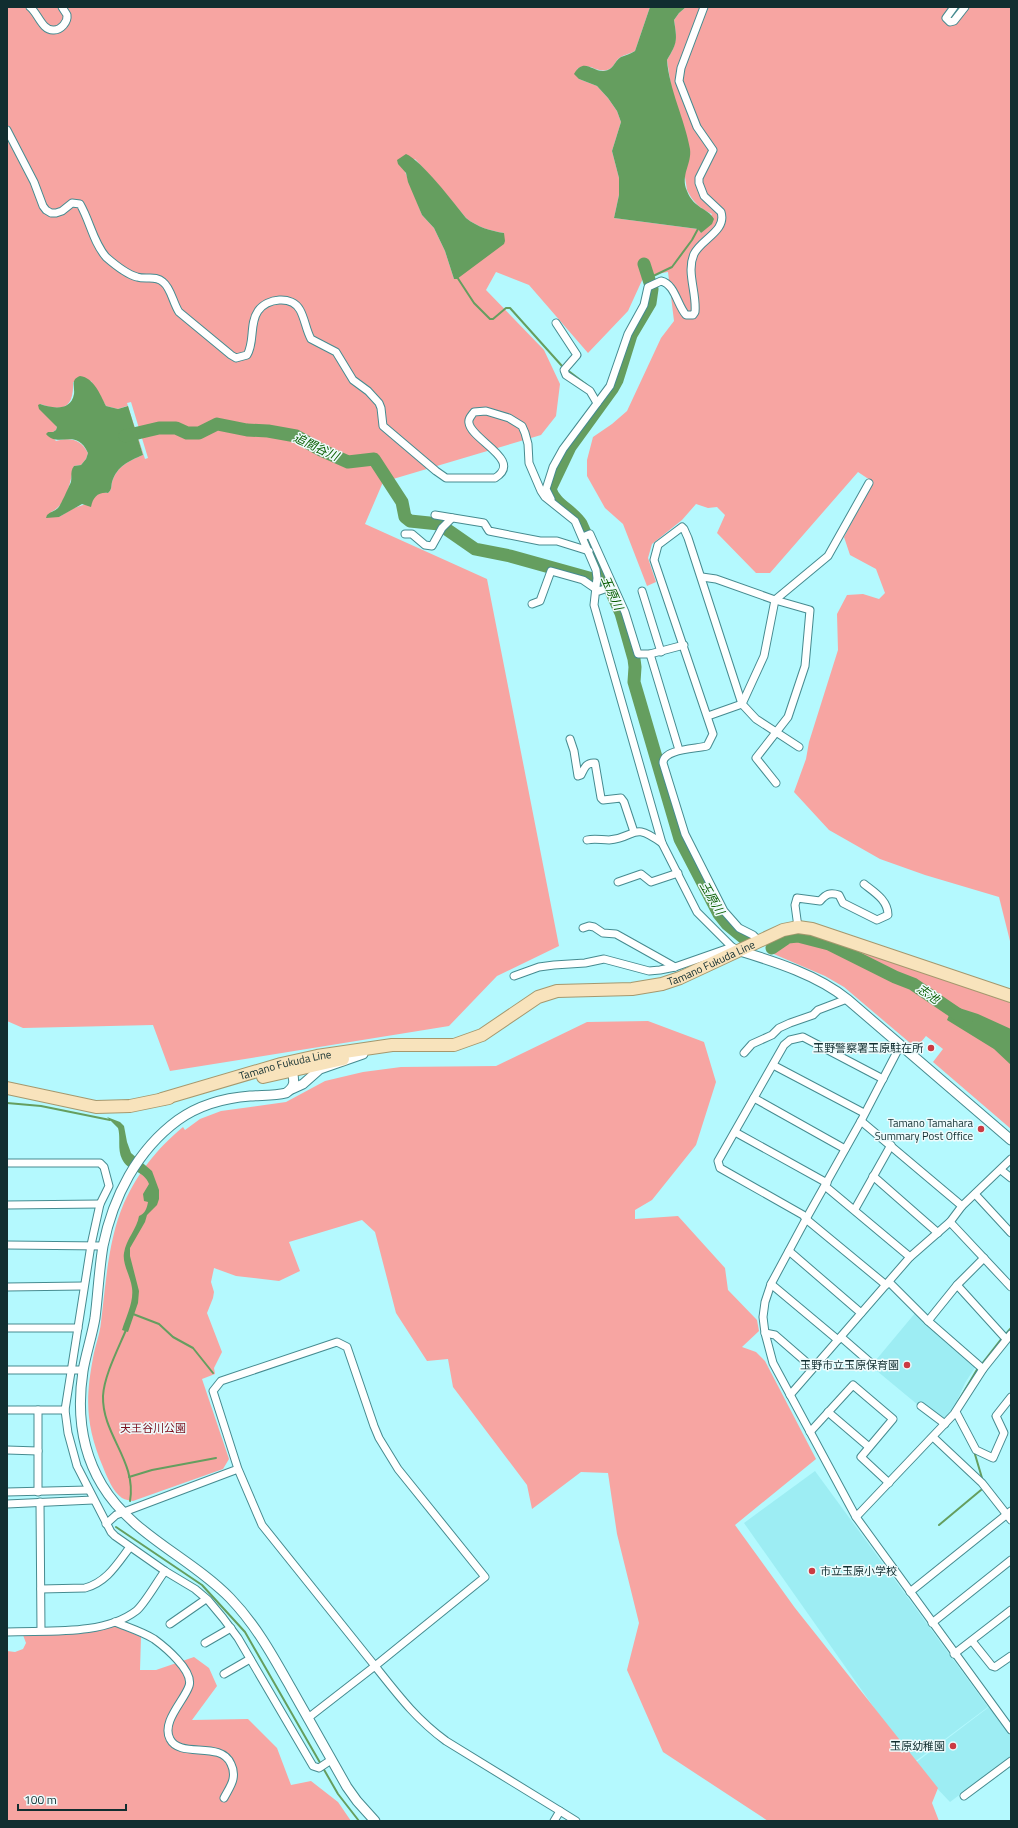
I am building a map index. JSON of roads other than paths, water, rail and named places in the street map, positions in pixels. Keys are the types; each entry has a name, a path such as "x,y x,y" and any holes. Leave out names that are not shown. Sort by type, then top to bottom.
{"main road":[{"name":"Tamano Fukuda Line","path":"291,1066 317,1056 392,1045 454,1045 474,1038 496,1027 538,996 546,993 557,991 632,989 656,985 680,978 736,949 783,930 798,927 812,929 1011,996"},
{"name":"Tamano Fukuda Line","path":"7,1088 96,1107 130,1106 291,1066 412,1045"}],"street":[{"path":"30,7 36,12 47,28 54,31 61,28 66,22 67,15 62,7"},
{"path":"553,503 546,489 553,467 563,449 610,386 628,334 644,306 651,286 661,281 670,285 683,312 686,315 693,315 696,308 692,272 694,254 702,242 719,229 722,220 721,212 701,190 699,178 713,150 697,127 679,81 681,68 704,7"},
{"path":"954,7 946,18 950,22 954,21 965,7"},
{"path":"7,130 34,182 42,206 46,210 51,213 56,213 62,211 72,203 80,204 97,243 107,258 127,273 137,278 156,278 162,280 166,284 179,312 236,358 247,355 252,345 255,318 263,305 280,300 296,304 300,310 311,339 336,352 353,380 368,391 379,403 383,426 446,478 490,479 499,475 503,465 502,461 469,425 468,421 474,412 486,411 515,421 522,426 528,444 529,463 541,491 545,497 575,521 586,536 592,551 596,584 594,605 662,843 697,912 736,949 772,961 814,979 847,999 1011,1140"},
{"path":"556,323 577,354 565,369 566,375 590,391 597,402"},
{"path":"708,716 742,704 764,656 775,600 828,556 869,483"},
{"path":"435,515 484,523 489,531 540,541 557,541 592,551 601,559 610,587 625,612 638,654 661,652 684,645"},
{"path":"405,534 412,534 424,545 432,546 443,527 452,518"},
{"path":"759,940 739,928 724,911 685,834 663,763 663,758 666,754 679,750 706,746 713,734 654,560 658,545 678,529 682,527 684,529 702,577 742,704 756,719 798,747"},
{"path":"593,562 601,559"},
{"path":"532,604 540,601 551,571 596,584 599,591 610,587"},
{"path":"702,577 716,580 810,610 805,666 788,717 756,758 776,783"},
{"path":"642,591 661,652"},
{"path":"650,654 679,750"},
{"path":"570,739 578,776 581,775 586,765 591,762 595,763 601,798 603,800 621,798 624,802 634,832"},
{"path":"587,840 600,838 613,839 634,832 643,832 662,843"},
{"path":"618,882 641,874 651,882 678,872"},
{"path":"798,927 795,905 797,898 820,901 826,894 833,893 839,895 843,903 877,920 888,915 886,906 882,899 864,884"},
{"path":"583,928 589,926 594,927 603,933 616,934 675,967"},
{"path":"514,976 554,965 585,963 604,959 649,971 675,967 736,949"},
{"path":"744,1053 752,1044 772,1035 790,1023 813,1015 818,1010 847,999"},
{"path":"883,1079 803,1037 790,1040 784,1045 718,1161 720,1168 803,1215 806,1219 887,1283 981,1367"},
{"path":"900,1046 861,1121 771,1284 762,1317 773,1363 856,1517 954,1654 1011,1730"},
{"path":"363,1054 320,1069 303,1084 286,1093 278,1095 231,1098 200,1107 176,1122 161,1135 139,1160 133,1168 120,1193 111,1216 103,1246 94,1319 83,1370 80,1415 82,1433 87,1452 102,1485 123,1512 136,1525 210,1580 242,1611 266,1643 331,1760 357,1801 375,1821"},
{"path":"773,1065 864,1113"},
{"path":"291,1066 294,1085 292,1089"},
{"path":"754,1098 845,1149"},
{"path":"861,1121 962,1206"},
{"path":"735,1132 826,1184 910,1257"},
{"path":"854,1209 891,1145"},
{"path":"790,1395 910,1257 950,1222 962,1206 1011,1159"},
{"path":"7,1163 100,1163 104,1168 109,1186 120,1193"},
{"path":"1001,1170 1011,1178"},
{"path":"873,1176 938,1233"},
{"path":"109,1186 100,1204 91,1245 70,1370 65,1410 72,1451 93,1500 106,1524 115,1536 165,1571 194,1589 206,1599 231,1628 313,1766 316,1768 331,1760"},
{"path":"975,1194 1011,1233"},
{"path":"7,1205 100,1204"},
{"path":"950,1222 1011,1287"},
{"path":"7,1245 103,1246"},
{"path":"789,1251 861,1313"},
{"path":"928,1321 957,1286 984,1258"},
{"path":"771,1284 872,1364"},
{"path":"7,1287 83,1286"},
{"path":"856,1517 956,1412 981,1367 1006,1336 957,1286"},
{"path":"7,1328 78,1328"},
{"path":"765,1333 774,1336 813,1368"},
{"path":"308,1718 375,1666 485,1577 398,1469 387,1452 374,1426 347,1347 337,1342 221,1381 215,1387 213,1392 238,1470 262,1525 375,1666 412,1712 430,1729 576,1821"},
{"path":"7,1370 83,1370"},
{"path":"810,1432 853,1385 893,1419 861,1457 889,1483"},
{"path":"956,1412 976,1450 993,1458 1004,1434 996,1416 1011,1397"},
{"path":"921,1406 945,1424"},
{"path":"7,1410 65,1410"},
{"path":"38,1410 38,1492"},
{"path":"828,1412 869,1447"},
{"path":"910,1592 1010,1515 982,1483 933,1437"},
{"path":"7,1450 38,1451"},
{"path":"106,1524 116,1515 123,1512 238,1470"},
{"path":"7,1492 88,1490"},
{"path":"7,1504 93,1500"},
{"path":"40,1502 41,1630"},
{"path":"41,1589 85,1588 92,1586 109,1576 130,1547"},
{"path":"932,1623 1011,1560"},
{"path":"7,1632 90,1629 115,1622 137,1611 165,1571"},
{"path":"170,1624 206,1599"},
{"path":"954,1654 1011,1610"},
{"path":"115,1622 153,1639 177,1659 187,1673 189,1686 173,1714 168,1734 170,1740 175,1746 218,1752 228,1758 234,1772 233,1779 224,1798"},
{"path":"205,1643 231,1628"},
{"path":"972,1641 992,1666 995,1667 1011,1656"},
{"path":"224,1674 250,1659"},
{"path":"964,1796 1011,1761"},
{"path":"554,1821 560,1811"}],"waterway":[{"path":"649,278 672,267 692,240 699,227"},
{"name":"玉原川","path":"644,264 652,289 650,303 631,335 617,380 570,447 550,489 555,499 578,519 581,524 621,613 634,659 634,682 680,839 719,914 727,924 744,938"},
{"path":"457,277 474,303 490,319 493,319 506,308 510,308 562,366 587,385"},
{"path":"592,389 597,397"},
{"name":"追間谷川","path":"125,436 159,428 176,428 187,433 199,433 217,424 247,430 268,431 296,436 321,450 348,462 374,459 402,502 405,517 410,521 439,524 475,549 510,556 607,583"},
{"name":"志池","path":"772,948 788,937 798,936 829,944 895,977 913,984 966,1020"},
{"path":"7,1103 41,1106 110,1120"},
{"path":"133,1314 159,1324 173,1337 193,1348 213,1373"},
{"path":"1005,1335 1011,1328"},
{"path":"126,1330 109,1371 103,1396 104,1410 108,1423 129,1473 131,1487 130,1501"},
{"path":"981,1365 1002,1338"},
{"path":"956,1405 978,1368"},
{"path":"974,1451 982,1478"},
{"path":"129,1477 152,1470 216,1458"},
{"path":"939,1525 981,1490"},
{"path":"116,1527 202,1585 245,1632 338,1794 359,1821"}],"place":[{"name":"玉野警察署玉原駐在所","path":"931,1048"},
{"name":"Tamano Tamahara Summary Post Office","path":"981,1129"},
{"name":"玉野市立玉原保育園","path":"907,1365"},
{"name":"市立玉原小学校","path":"812,1571"},
{"name":"玉原幼稚園","path":"953,1746"}],"park label":[{"name":"天王谷川公園","path":"153,1428"}]}
